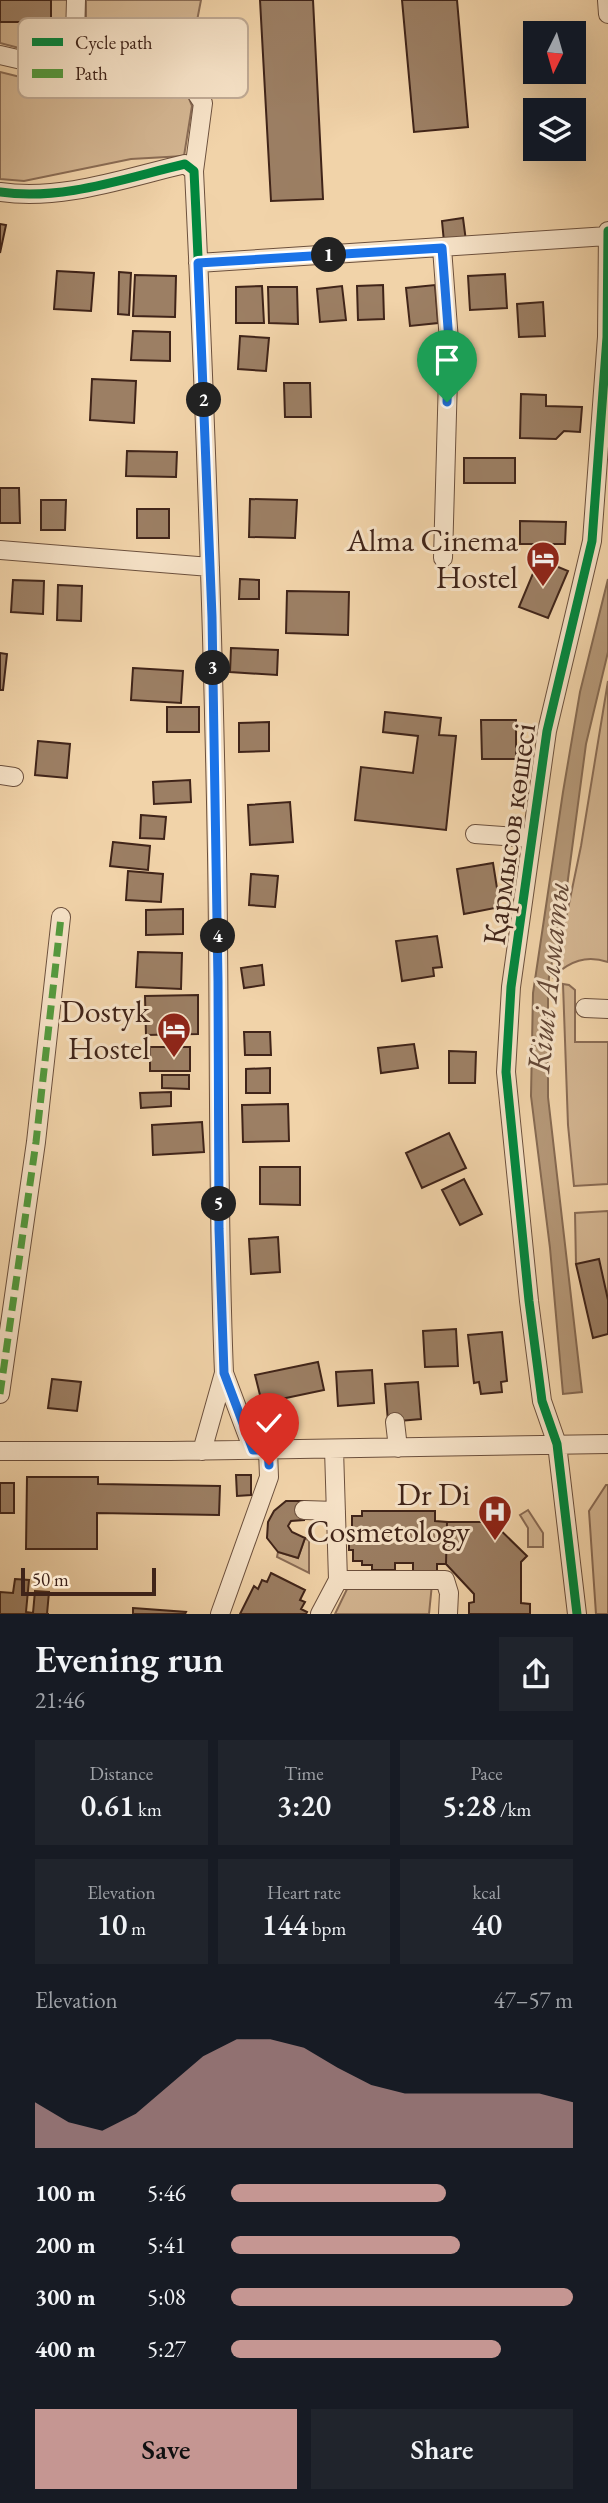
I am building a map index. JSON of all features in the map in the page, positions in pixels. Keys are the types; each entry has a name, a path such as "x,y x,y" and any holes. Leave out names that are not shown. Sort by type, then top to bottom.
{"street":[{"path":"75,0 75,18"},
{"path":"607,0 608,14"},
{"path":"0,55 18,59"},
{"path":"200,98 203,103 194,171 210,567 217,856 219,1229 224,1373 202,1451"},
{"path":"0,192 55,195 185,164 194,171"},
{"path":"198,263 442,248 608,234"},
{"name":"Қармысов көшесі","path":"577,1614 557,1444 542,1401 506,1072 511,987 547,731 592,541 607,337 608,234"},
{"path":"442,248 449,341 443,558"},
{"path":"0,550 210,567"},
{"path":"475,834 531,838"},
{"path":"0,1394 36,1142 61,917"},
{"path":"585,1008 608,1009"},
{"path":"220,1614 269,1477 261,1450 224,1373"},
{"path":"395,1422 398,1448"},
{"path":"0,1451 202,1451 608,1444"},
{"path":"320,1614 338,1580 334,1449"},
{"path":"304,1510 336,1510"},
{"path":"338,1580 446,1580 449,1593 448,1614"}],"shaded area":[{"path":"51,0 69,0 69,18 51,18"},
{"path":"86,0 201,0 198,18 86,18"},
{"path":"0,22 18,22 18,48 0,43"},
{"path":"0,72 18,76 18,98 189,98 192,106 184,156 131,159 24,181 0,179"},
{"path":"608,681 608,962 585,959 566,966 554,976 581,846"},
{"path":"563,984 575,990 575,1042 608,1042 608,1184 574,1186 568,1125"},
{"path":"608,1211 608,1300 576,1264 575,1213"},
{"path":"606,1485 608,1614 596,1614 589,1511"},
{"path":"528,1510 543,1533 543,1547 528,1547 528,1528 520,1515"},
{"path":"305,1538 309,1541 309,1573 277,1557 278,1552 298,1558"},
{"path":"432,1584 429,1614 335,1614 349,1585"}],"water":[{"name":"Кіші Алматы","path":"608,579 608,652 586,744 566,894 549,977 548,995 548,1097 582,1392 563,1394 550,1248 531,1096 533,993 580,692"}],"building":[{"path":"0,0 51,0 51,18 18,18 18,22 0,22"},
{"path":"260,0 313,0 323,199 271,201"},
{"path":"402,0 457,0 468,127 414,132"},
{"path":"463,218 466,241 444,242 442,221"},
{"path":"0,224 6,225 0,253"},
{"path":"57,271 94,273 91,311 54,309"},
{"path":"119,272 131,273 129,315 118,314"},
{"path":"505,274 507,308 470,310 468,276"},
{"path":"135,275 176,276 175,317 133,316"},
{"path":"383,285 384,319 358,320 357,286"},
{"path":"435,285 438,323 410,326 406,288"},
{"path":"262,286 264,323 236,323 236,287"},
{"path":"342,286 346,320 320,322 317,289"},
{"path":"268,287 297,287 298,324 269,323"},
{"path":"543,302 545,336 519,337 517,304"},
{"path":"133,331 170,332 170,361 131,360"},
{"path":"240,336 269,338 266,371 238,369"},
{"path":"92,379 136,381 134,423 90,420"},
{"path":"284,383 310,383 311,417 285,417"},
{"path":"521,394 546,395 546,406 582,407 580,432 564,431 556,439 520,438"},
{"path":"127,451 177,452 176,477 126,476"},
{"path":"464,458 515,458 515,483 464,483"},
{"path":"0,488 19,488 20,523 0,523"},
{"path":"250,499 297,500 295,538 249,537"},
{"path":"41,500 66,500 65,530 41,530"},
{"path":"137,509 169,509 169,538 137,538"},
{"path":"520,521 566,522 565,544 520,544"},
{"path":"539,559 568,571 548,618 519,607"},
{"path":"240,579 259,580 259,599 239,599"},
{"path":"13,580 44,581 43,614 11,612"},
{"path":"58,585 82,586 81,621 57,620"},
{"path":"287,591 349,592 348,635 286,633"},
{"path":"231,648 278,650 277,675 230,672"},
{"path":"0,653 7,654 3,690 0,690"},
{"path":"133,668 183,671 181,703 131,700"},
{"path":"167,707 199,707 199,732 167,732"},
{"path":"385,712 441,718 439,735 456,736 446,830 355,820 361,767 413,773 418,736 383,732"},
{"path":"481,720 516,720 516,759 482,759"},
{"path":"269,722 269,751 239,752 239,723"},
{"path":"38,741 70,744 67,778 35,775"},
{"path":"190,780 191,802 154,804 153,782"},
{"path":"290,802 293,842 250,845 248,805"},
{"path":"141,815 166,817 164,839 140,838"},
{"path":"113,842 150,846 148,870 110,866"},
{"path":"493,863 500,907 464,914 457,869"},
{"path":"128,871 163,874 161,902 126,900"},
{"path":"251,874 278,876 275,907 249,905"},
{"path":"183,909 183,934 146,935 146,910"},
{"path":"437,936 442,967 433,968 434,976 402,981 396,941"},
{"path":"138,952 182,953 181,989 136,987"},
{"path":"262,965 264,985 244,988 241,968"},
{"path":"198,995 198,1034 146,1035 145,996"},
{"path":"244,1032 270,1032 271,1055 245,1055"},
{"path":"414,1044 418,1068 381,1073 378,1048"},
{"path":"150,1047 190,1047 190,1071 150,1071"},
{"path":"449,1051 476,1052 475,1083 449,1083"},
{"path":"270,1068 270,1093 246,1093 246,1069"},
{"path":"162,1075 189,1075 189,1089 162,1088"},
{"path":"171,1092 171,1106 141,1108 140,1093"},
{"path":"288,1104 289,1141 243,1142 242,1105"},
{"path":"202,1122 204,1152 153,1155 152,1125"},
{"path":"449,1133 466,1168 422,1188 406,1153"},
{"path":"260,1167 300,1167 300,1205 260,1204"},
{"path":"464,1179 482,1214 460,1225 442,1190"},
{"path":"278,1237 280,1272 251,1274 249,1239"},
{"path":"599,1259 608,1300 608,1334 593,1338 576,1264"},
{"path":"456,1329 458,1366 425,1367 423,1331"},
{"path":"502,1332 507,1381 501,1382 502,1392 481,1394 479,1382 474,1383 468,1335"},
{"path":"318,1362 324,1390 262,1403 255,1375"},
{"path":"372,1370 374,1403 338,1406 336,1372"},
{"path":"52,1379 81,1382 77,1411 48,1408"},
{"path":"418,1382 421,1419 388,1422 385,1384"},
{"path":"236,1475 251,1475 251,1495 237,1496"},
{"path":"27,1477 98,1477 98,1484 220,1486 219,1515 97,1513 97,1549 26,1549"},
{"path":"0,1483 14,1483 14,1513 0,1513"},
{"path":"286,1501 304,1501 304,1520 291,1521 288,1526 292,1532 305,1538 298,1558 278,1552 267,1538 268,1522 274,1511"},
{"path":"362,1511 435,1511 435,1521 447,1522 446,1564 437,1564 437,1571 413,1571 413,1563 395,1563 395,1570 372,1570 372,1565 353,1561 353,1550 349,1550 349,1528 352,1528 352,1516 362,1516"},
{"path":"488,1518 527,1556 521,1562 521,1603 530,1604 530,1614 469,1614 469,1603 474,1602 474,1594 446,1564 447,1522 483,1522"},
{"path":"271,1573 305,1590 300,1600 305,1602 301,1609 307,1612 306,1614 240,1614 254,1586 258,1589 262,1580 267,1582"},
{"path":"15,1579 29,1580 26,1612 33,1613 35,1591 49,1592 47,1614 0,1614 0,1592 13,1593"},
{"path":"133,1608 186,1612 133,1614"}],"marked path":[{"path":"0,1394 36,1142 61,917"}],"cycle path":[{"path":"0,192 24,194 70,191 185,164 194,171 213,683 224,1373"},
{"path":"577,1614 557,1444 542,1401 506,1072 511,987 547,731 592,541 607,337 608,231"}],"place":[{"name":"Alma Cinema Hostel","path":"543,588"},
{"name":"Dostyk Hostel","path":"174,1059"},
{"name":"Dr Di Cosmetology","path":"495,1542"}],"route":[{"path":"269,1465 268,1450 253,1450 224,1373 219,1229 217,856 212,617 198,263 442,248 449,341 447,402"}]}
